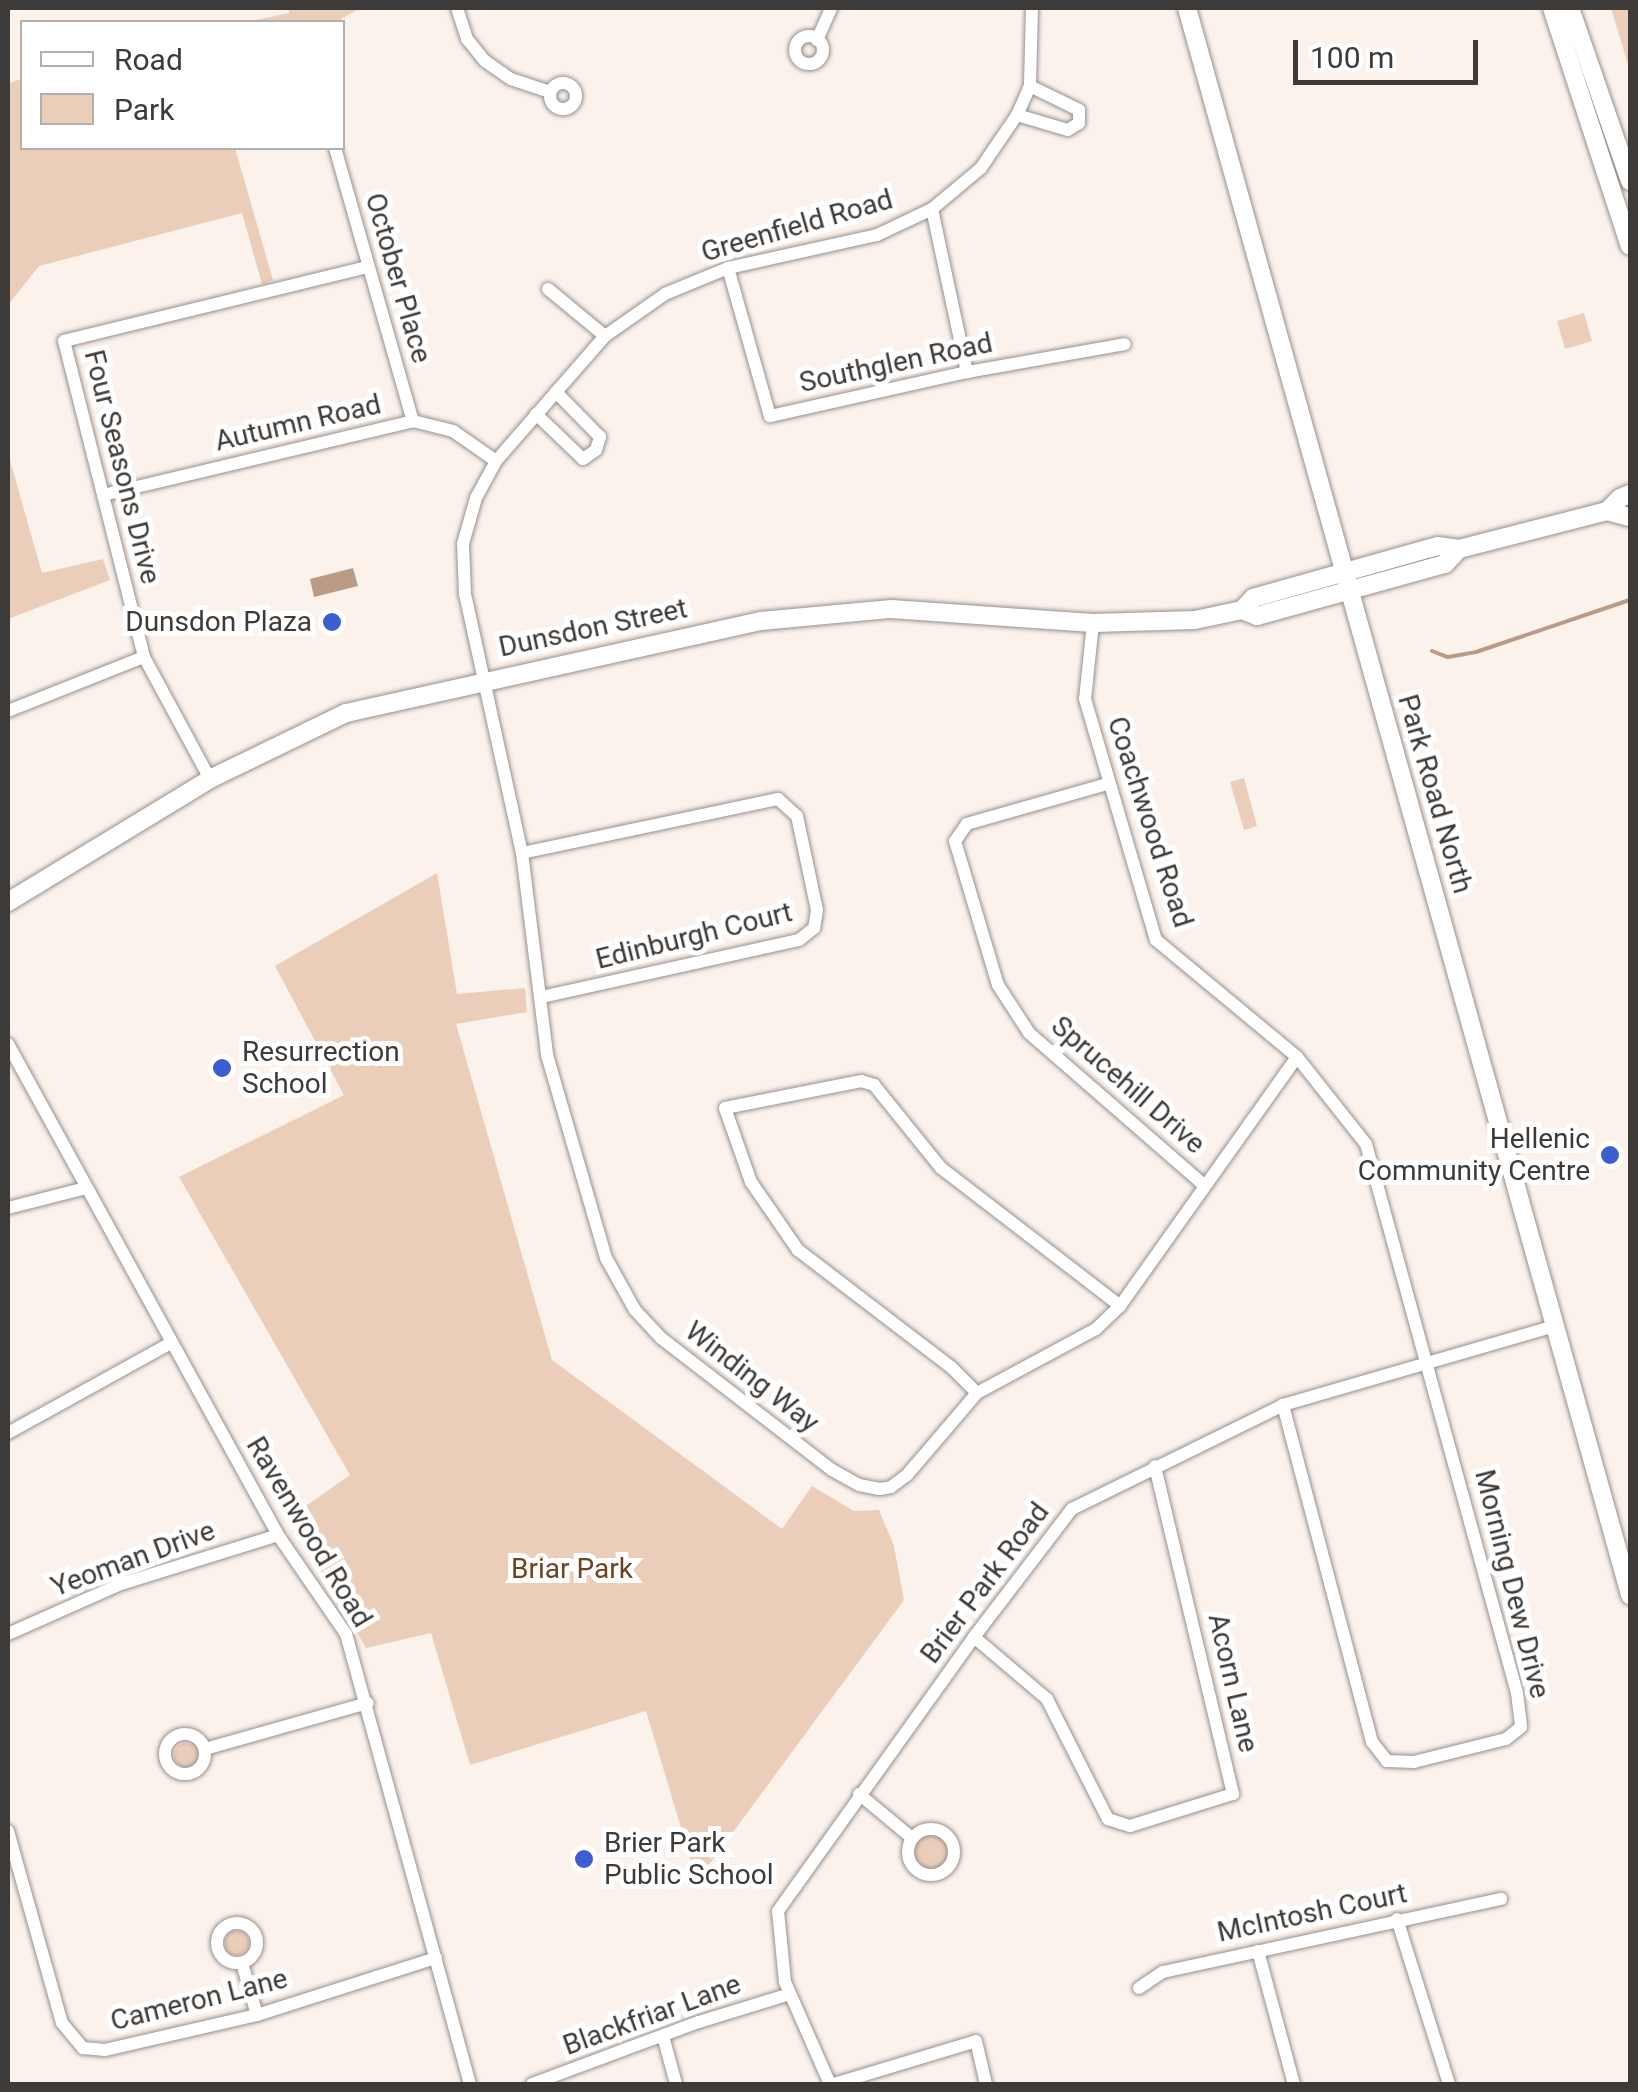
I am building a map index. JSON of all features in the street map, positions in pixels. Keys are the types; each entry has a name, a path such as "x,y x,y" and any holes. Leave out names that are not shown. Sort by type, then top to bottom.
{"main road":[{"name":"Park Road North","path":"1187,8 1630,1595"},
{"path":"1552,8 1630,246"},
{"path":"1570,8 1630,181"},
{"name":"Dunsdon Street","path":"1608,511 1630,494"},
{"name":"Dunsdon Street","path":"8,902 210,779 346,713 760,621 891,609 1093,623 1195,620 1242,610 1252,598 1348,584 1438,546 1458,549 1608,511 1630,517"}],"street":[{"path":"457,8 467,39 485,62 511,79 550,92"},
{"path":"818,40 831,8"},
{"name":"Greenfield Road","path":"483,681 465,594 464,544 476,498 496,461 605,336 665,294 728,268 877,235 932,209 981,168 1017,115 1030,86 1032,8"},
{"path":"1017,115 1068,130 1079,123 1079,110 1030,86"},
{"name":"October Place","path":"336,150 413,422"},
{"path":"932,209 966,372"},
{"name":"Four Seasons Drive","path":"210,779 144,657 64,342 368,267"},
{"name":"Southglen Road","path":"728,268 770,416 966,372 1125,344"},
{"path":"548,288 605,336"},
{"path":"536,414 584,459 596,450 600,437 556,392"},
{"name":"Autumn Road","path":"103,495 413,422 453,431 496,461"},
{"name":"Coachwood Road","path":"1093,623 1085,699 1156,940 1297,1057 1366,1144 1428,1362"},
{"path":"8,711 144,657"},
{"name":"Winding Way","path":"483,681 522,853 546,1055 606,1258 635,1310 662,1338 832,1470 869,1488 898,1483 977,1393 1096,1329 1120,1306 1297,1057"},
{"name":"Sprucehill Drive","path":"1107,784 966,824 955,841 998,985 1029,1033 1204,1185"},
{"name":"Edinburgh Court","path":"522,853 778,799 797,816 817,910 814,928 799,940 541,998"},
{"name":"Ravenwood Road","path":"8,1044 278,1536 346,1634 470,2084"},
{"path":"977,1393 951,1367 798,1250 751,1182 724,1108 861,1081 874,1085 941,1168 1120,1306"},
{"path":"8,1208 86,1188"},
{"name":"Brier Park Road","path":"832,2084 790,1994 778,1911 859,1794 1072,1509 1283,1404 1555,1326"},
{"path":"8,1433 171,1343"},
{"name":"Morning Dew Drive","path":"1283,1404 1372,1742 1387,1761 1414,1762 1506,1739 1521,1727 1518,1694 1428,1362"},
{"name":"Acorn Lane","path":"974,1637 1047,1698 1108,1818 1130,1826 1234,1794 1156,1466"},
{"name":"Yeoman Drive","path":"8,1634 121,1584 278,1536"},
{"path":"205,1749 368,1704"},
{"path":"859,1794 912,1838"},
{"name":"Cameron Lane","path":"8,1831 62,2023 73,2041 83,2048 105,2050 257,2015 436,1958"},
{"name":"McIntosh Court","path":"1138,1988 1162,1972 1501,1899"},
{"path":"1397,1919 1448,2084"},
{"path":"1258,1951 1294,2084"},
{"path":"242,1963 257,2015"},
{"name":"Blackfriar Lane","path":"532,2084 790,1994"},
{"path":"663,2036 676,2084"},
{"path":"832,2084 976,2041 986,2084"}],"green space":[{"path":"289,8 360,8 339,20 256,20 289,13"},
{"path":"1611,8 1630,8 1630,71"},
{"path":"20,80 20,150 236,150 273,280 262,284 242,213 39,266 8,305 8,83"},
{"path":"1584,313 1592,341 1565,349 1557,321"},
{"path":"8,453 42,573 103,559 110,580 8,619"},
{"path":"1244,778 1257,826 1244,830 1230,782"},
{"name":"Briar Park","path":"437,873 457,994 525,988 527,1012 456,1024 552,1360 782,1529 812,1486 854,1511 879,1510 894,1546 904,1600 697,1881 646,1711 470,1765 431,1633 366,1648 289,1518 350,1475 179,1177 344,1095 275,966"},
{"path":"186,1743 198,1755 186,1767 174,1755"},
{"path":"932,1834 945,1839 950,1852 945,1865 932,1870 919,1865 914,1852 919,1839"},
{"path":"237,1931 249,1943 237,1955 225,1943"}],"shaded area":[{"path":"353,568 358,586 314,597 310,579"}],"waterway":[{"path":"1432,651 1448,657 1476,652 1630,600"}],"place":[{"name":"Dunsdon Plaza","path":"332,622"},
{"name":"Resurrection School","path":"222,1068"},
{"name":"Hellenic Community Centre","path":"1610,1155"},
{"name":"Brier Park Public School","path":"584,1859"}]}
